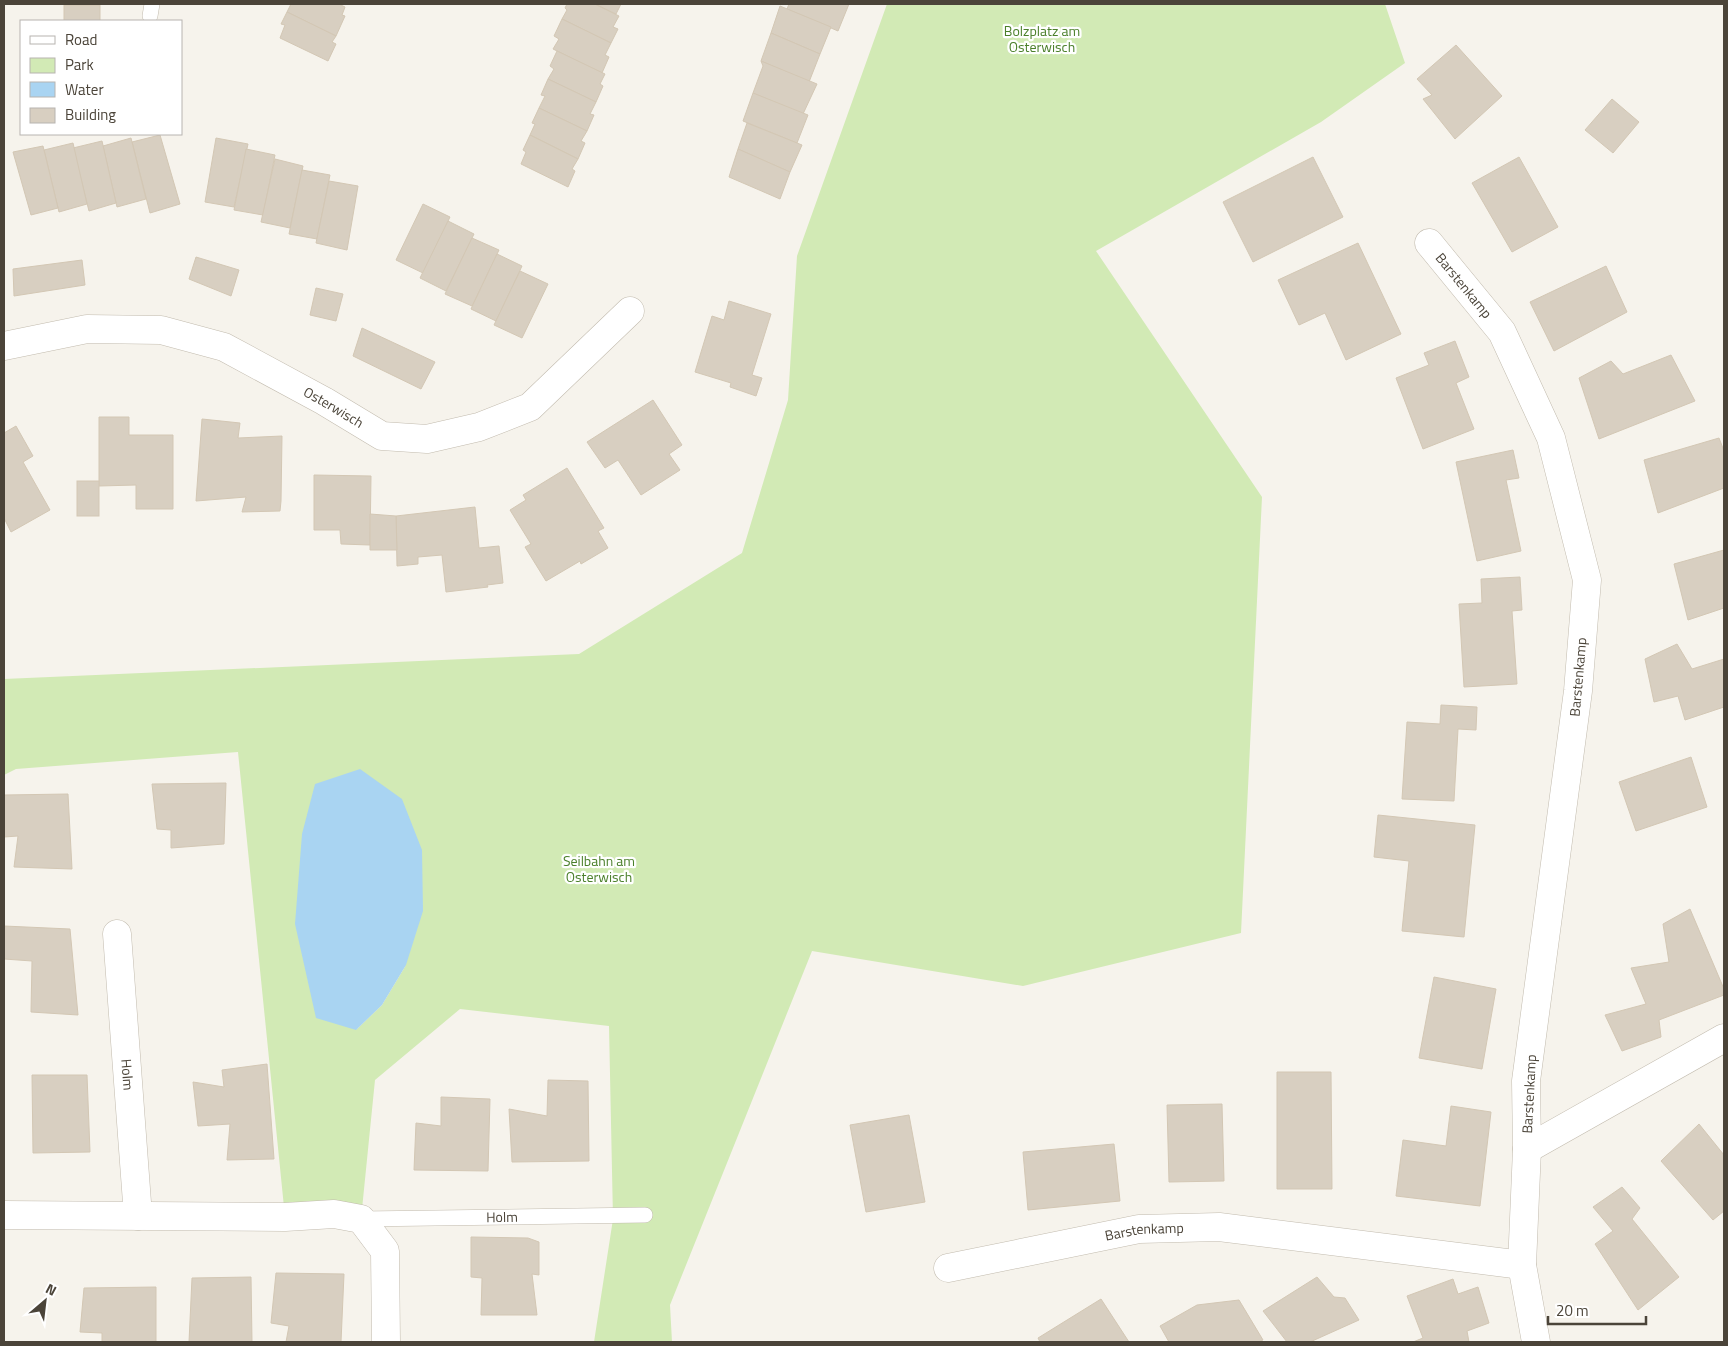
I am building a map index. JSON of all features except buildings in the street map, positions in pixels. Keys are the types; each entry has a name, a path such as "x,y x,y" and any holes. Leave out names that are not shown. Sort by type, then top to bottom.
{"street":[{"name":"Barstenkamp","path":"1429,244 1502,332 1552,438 1587,580 1578,691 1526,1081 1527,1149 1522,1265 1536,1342"},
{"name":"Osterwisch","path":"4,346 87,330 161,330 224,347 324,401 382,436 427,439 479,427 530,406 630,311"},
{"name":"Holm","path":"117,934 138,1216"},
{"name":"Barstenkamp","path":"1527,1149 1724,1038"},
{"name":"Holm","path":"4,1215 285,1217 334,1214 361,1219"},
{"path":"361,1219 385,1251 386,1342"},
{"name":"Barstenkamp","path":"948,1268 1138,1229 1219,1227 1522,1265"}],"lane":[{"name":"Holm","path":"361,1219 645,1215"}],"green space":[{"path":"887,4 1385,4 1405,63 1321,122 1096,251 1262,497 1241,933 1023,986 812,951 670,1305 672,1342 594,1342 613,1219 609,1026 460,1009 375,1080 361,1219 285,1217 238,752 16,769 4,775 4,679 579,654 742,553 788,400 797,256","holes":["406,965 382,1005 356,1030"]}],"water":[{"path":"360,769 402,799 422,850 423,911 406,965 382,1005 356,1030 316,1018 295,924 302,834 315,784"}],"park label":[{"name":"Bolzplatz am Osterwisch","path":"1042,40"},
{"name":"Seilbahn am Osterwisch","path":"599,870"}]}
